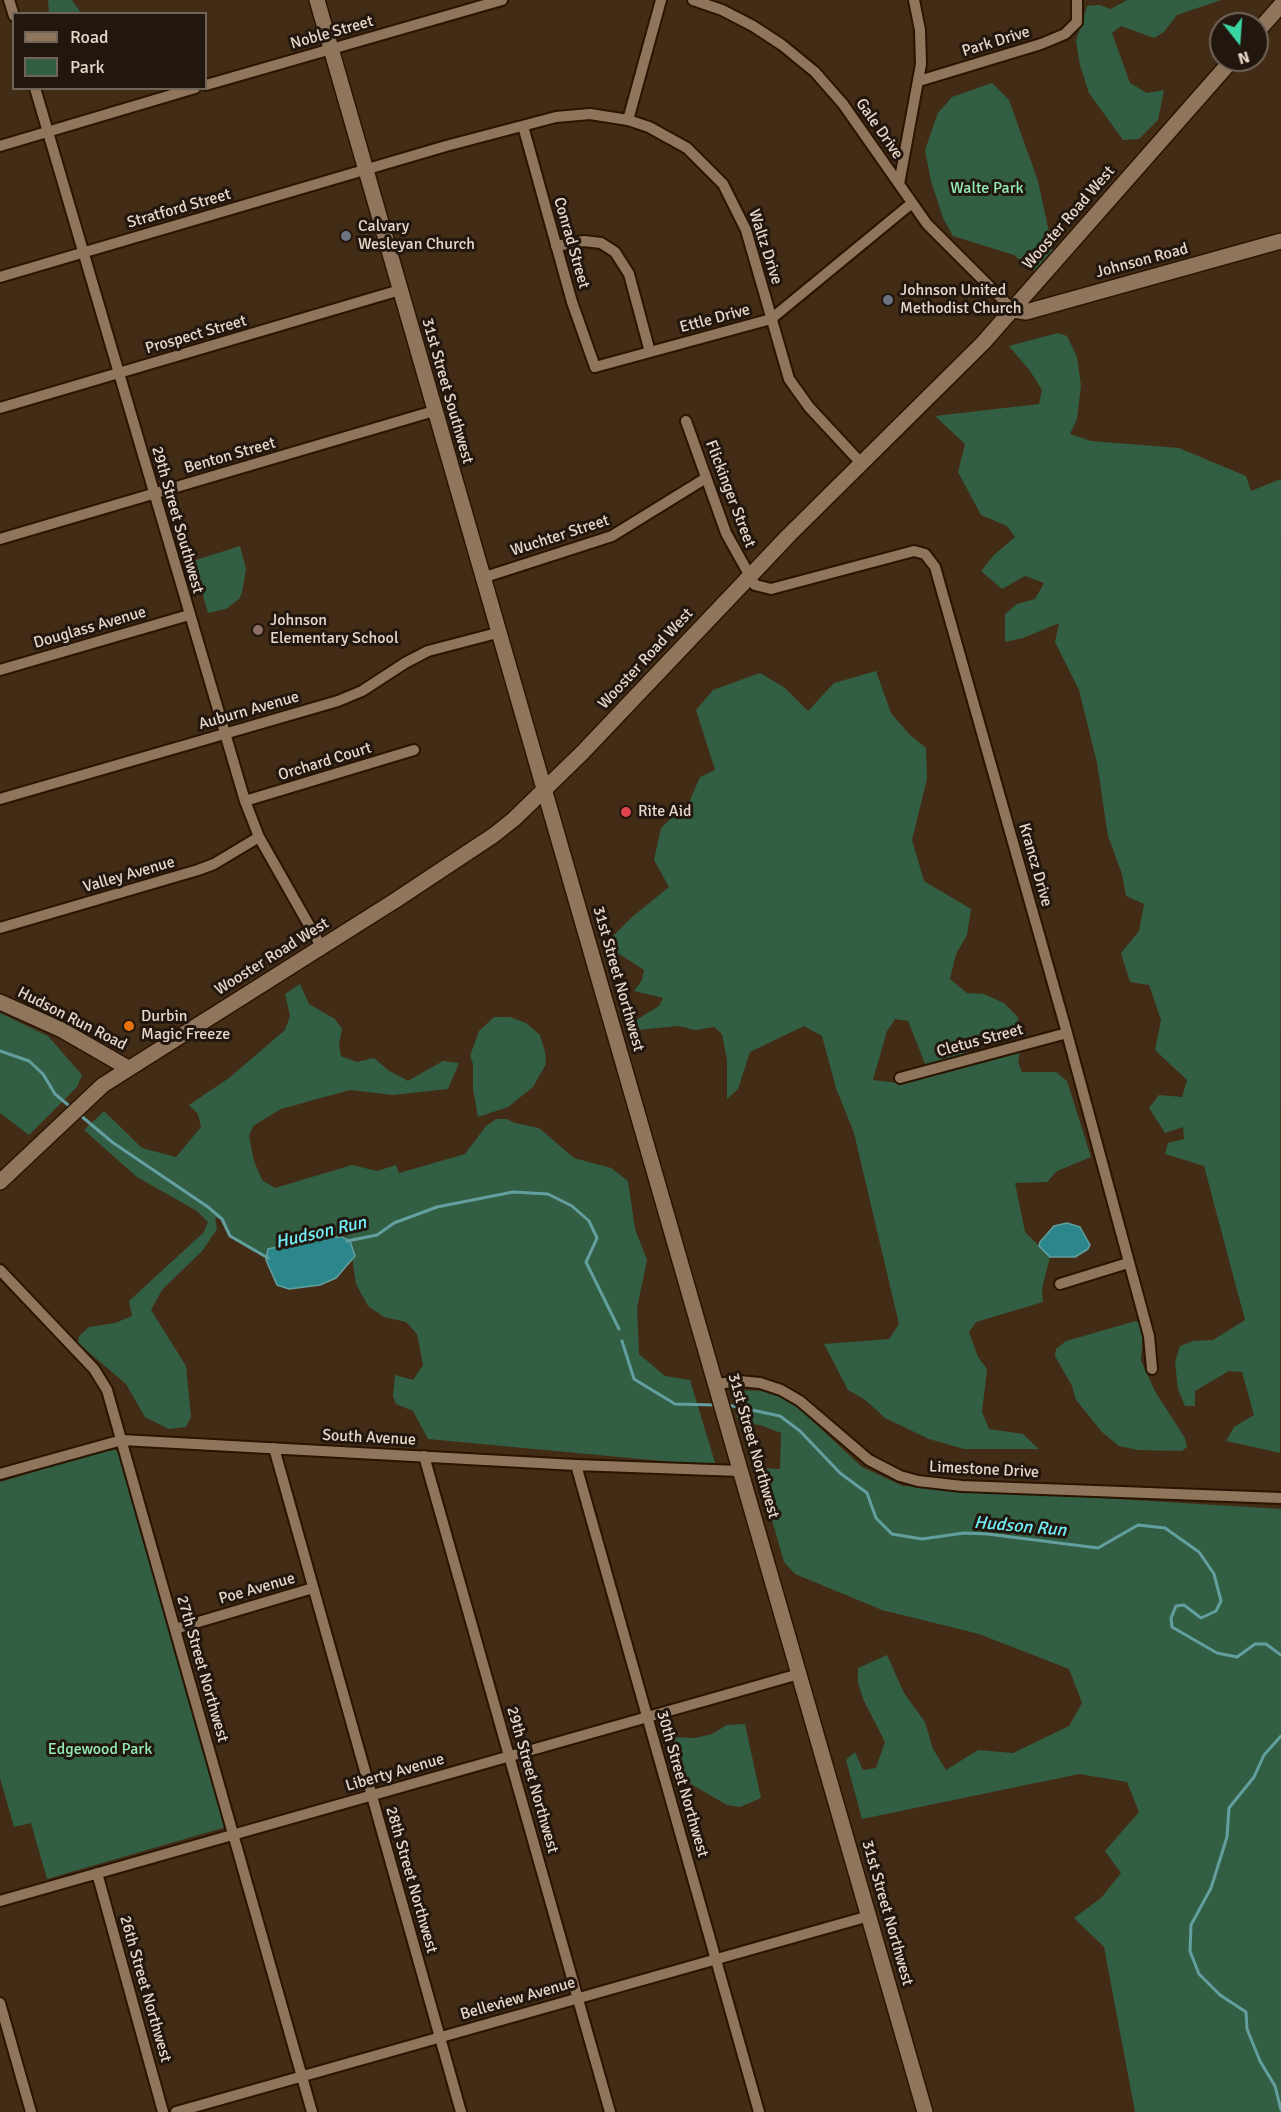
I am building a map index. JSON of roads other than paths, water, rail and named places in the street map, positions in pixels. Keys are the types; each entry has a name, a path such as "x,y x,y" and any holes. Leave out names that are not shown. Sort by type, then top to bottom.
{"main road":[{"name":"31st Street Southwest","path":"317,0 543,791"},
{"path":"1269,18 1281,5"},
{"name":"Wooster Road West","path":"0,1182 87,1099 128,1068 322,948 494,835 543,791 748,577 1013,310 1221,72"},
{"name":"Johnson Road","path":"1013,310 1026,312 1281,241"},
{"name":"31st Street Northwest","path":"543,791 717,1384 925,2112"},
{"name":"Hudson Run Road","path":"0,1002 62,1030 128,1068"}],"street":[{"name":"Noble Street","path":"207,86 502,0"},
{"path":"628,120 661,0"},
{"name":"Gale Drive","path":"693,0 722,10 753,26 782,45 815,72 843,104 912,203 944,243 1013,310"},
{"path":"899,184 919,81 921,47 914,0"},
{"name":"Park Drive","path":"919,81 1049,41 1072,29 1077,22 1077,0"},
{"name":"29th Street Southwest","path":"36,90 245,801 260,837 322,948"},
{"path":"0,146 188,90"},
{"name":"Waltz Drive","path":"366,169 523,126 573,115 608,116 628,120 649,127 687,148 723,184 746,230 783,363 794,386 861,463"},
{"name":"Conrad Street","path":"523,126 572,302 596,367"},
{"name":"Stratford Street","path":"0,277 366,169"},
{"name":"Ettle Drive","path":"596,367 771,319 912,203"},
{"path":"556,246 584,241 601,243 615,252 629,274 650,352"},
{"name":"Prospect Street","path":"0,408 400,290"},
{"name":"Benton Street","path":"0,539 434,411"},
{"name":"Flickinger Street","path":"686,421 726,533 748,577"},
{"name":"Wuchter Street","path":"482,578 612,536 706,478"},
{"name":"Krancz Drive","path":"748,577 755,585 771,589 901,553 920,551 930,559 939,580 1067,1033 1149,1336 1152,1369"},
{"name":"Douglass Avenue","path":"0,670 189,615"},
{"name":"Auburn Avenue","path":"0,799 354,695 428,651 497,633"},
{"name":"Orchard Court","path":"245,801 414,750"},
{"name":"Valley Avenue","path":"0,928 198,870 214,864 260,837"},
{"name":"Cletus Street","path":"900,1078 1067,1033"},
{"path":"1060,1284 1128,1263"},
{"name":"27th Street Northwest","path":"0,1270 94,1369 107,1390 235,1833 312,2112"},
{"name":"Limestone Drive","path":"717,1384 740,1381 760,1383 781,1390 800,1401 869,1460 900,1476 918,1481 962,1486 1281,1498"},
{"name":"South Avenue","path":"0,1474 122,1440 576,1465 740,1471"},
{"name":"28th Street Northwest","path":"274,1448 462,2112"},
{"name":"29th Street Northwest","path":"424,1456 609,2112"},
{"name":"30th Street Northwest","path":"576,1465 759,2112"},
{"name":"Poe Avenue","path":"175,1629 313,1588"},
{"name":"Liberty Avenue","path":"0,1901 799,1674"},
{"name":"26th Street Northwest","path":"97,1873 164,2112"},
{"name":"Belleview Avenue","path":"176,2112 869,1916"},
{"path":"0,2003 31,2112"}],"water":[{"path":"1067,1223 1080,1227 1090,1245 1088,1249 1075,1257 1050,1257 1039,1246 1040,1242 1054,1226"},
{"path":"319,1237 342,1237 350,1241 355,1256 336,1278 320,1285 289,1289 277,1285 266,1260 268,1249"}],"waterway":[{"name":"Hudson Run","path":"0,1051 29,1061 43,1074 55,1094 73,1109"},
{"name":"Hudson Run","path":"80,1115 112,1142 208,1207 222,1219 230,1236 268,1258"},
{"name":"Hudson Run","path":"347,1241 377,1235 394,1223 437,1207 513,1192 548,1194 572,1206 589,1221 597,1238 586,1262 619,1329"},
{"name":"Hudson Run","path":"622,1341 634,1379 675,1404 715,1405"},
{"name":"Hudson Run","path":"728,1405 780,1416 800,1431 840,1473 867,1493 876,1518 892,1534 922,1539 964,1533 988,1534 1098,1548 1138,1525 1165,1528 1199,1552 1214,1574 1221,1601 1216,1611 1201,1618 1184,1605 1176,1606 1171,1618 1172,1627 1217,1653 1237,1657 1255,1644 1266,1644 1281,1655"},
{"name":"Hudson Run","path":"1281,1736 1264,1755 1254,1777 1229,1808 1227,1837 1211,1888 1191,1925 1190,1951 1199,1974 1220,1995 1246,2012 1247,2029 1260,2061 1275,2086 1281,2110"}],"place":[{"name":"Calvary Wesleyan Church","path":"346,236"},
{"name":"Johnson United Methodist Church","path":"888,300"},
{"name":"Johnson Elementary School","path":"258,630"},
{"name":"Rite Aid","path":"626,812"},
{"name":"Durbin Magic Freeze","path":"129,1026"}],"park label":[{"name":"Walte Park","path":"987,189"},
{"name":"Edgewood Park","path":"100,1750"}]}
